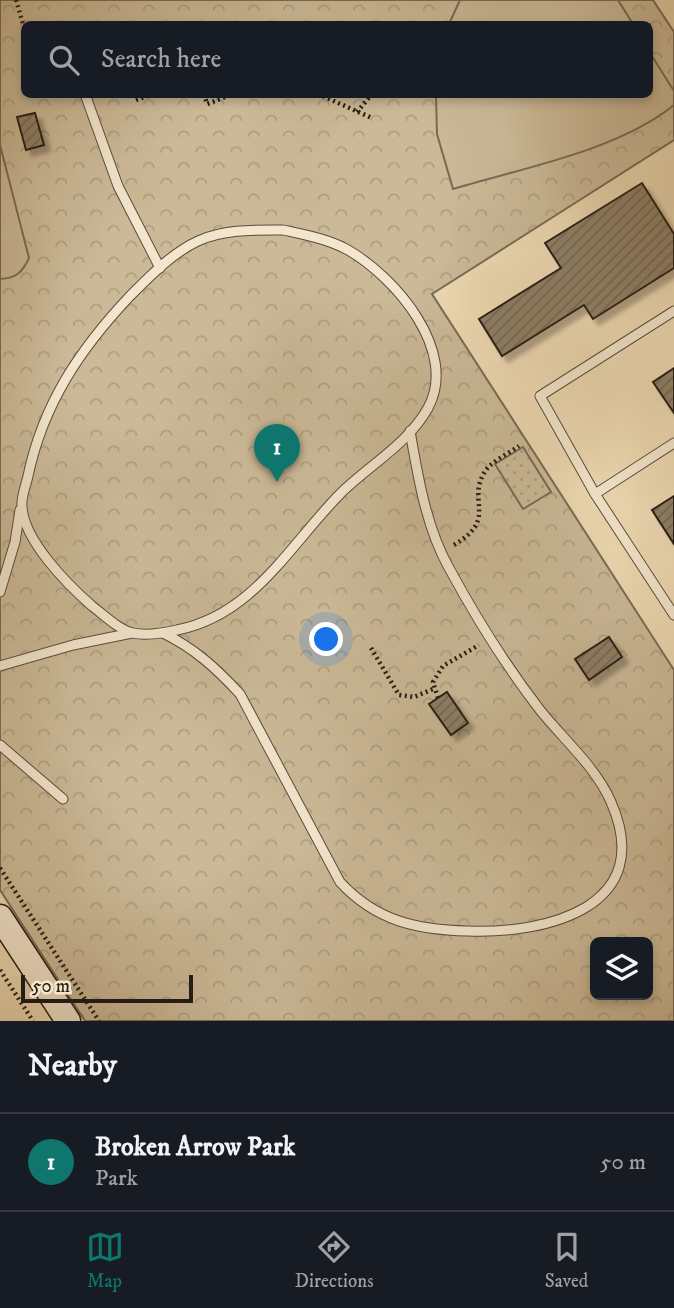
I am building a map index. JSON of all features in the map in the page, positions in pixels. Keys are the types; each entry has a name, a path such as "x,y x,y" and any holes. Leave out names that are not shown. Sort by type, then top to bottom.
{"main road":[{"path":"0,917 68,1021"}],"lane":[{"path":"86,98 118,186 160,268"},
{"path":"0,592 15,542 35,443 74,361 101,327 160,268 197,241 224,233 252,230 283,230 317,237 366,261 409,307 424,331 434,359 437,383 429,405 410,431 340,494 254,593 192,627 163,633 132,633 73,645 0,666"},
{"path":"674,311 540,397 595,494 674,615"},
{"path":"163,633 189,646 217,668 240,694 340,882 354,898 377,914 400,924 442,930 507,932 538,928 569,918 593,902 608,888 619,868 622,848 620,825 610,799 539,709 491,637 442,551 418,477 410,431"},
{"path":"595,494 674,443"},
{"path":"21,505 26,524 53,566 89,603 132,633"},
{"path":"0,745 63,799"}],"path":[{"path":"16,0 22,21"},
{"path":"136,100 142,98"},
{"path":"206,98 208,104 223,98"},
{"path":"327,98 372,118"},
{"path":"357,112 369,98"},
{"path":"442,551 470,535 477,525 481,477 486,469 519,446"},
{"path":"438,698 433,682 443,666 491,637"},
{"path":"371,648 399,695 414,697 433,689"},
{"path":"0,868 99,1021"},
{"path":"0,970 33,1021"}],"green space":[{"path":"0,0 653,0 674,32 674,140 432,294 674,670 674,1021 85,1021 0,890"},
{"path":"460,0 618,0 631,21 450,21"},
{"path":"653,58 674,91 674,105 625,135 568,156 453,189 437,134 436,98 653,98"},
{"path":"0,145 29,258 18,274 0,279"},
{"path":"523,447 551,492 523,509 495,464"}],"building":[{"path":"35,113 44,145 26,150 17,117"},
{"path":"642,183 674,234 674,268 593,319 584,305 502,356 479,319 561,268 545,243"},
{"path":"674,368 674,413 653,382"},
{"path":"674,496 674,544 652,510"},
{"path":"609,637 622,657 589,680 575,659"},
{"path":"447,692 468,723 451,735 429,704"}],"place":[{"name":"Broken Arrow Park","path":"277,482"}]}
